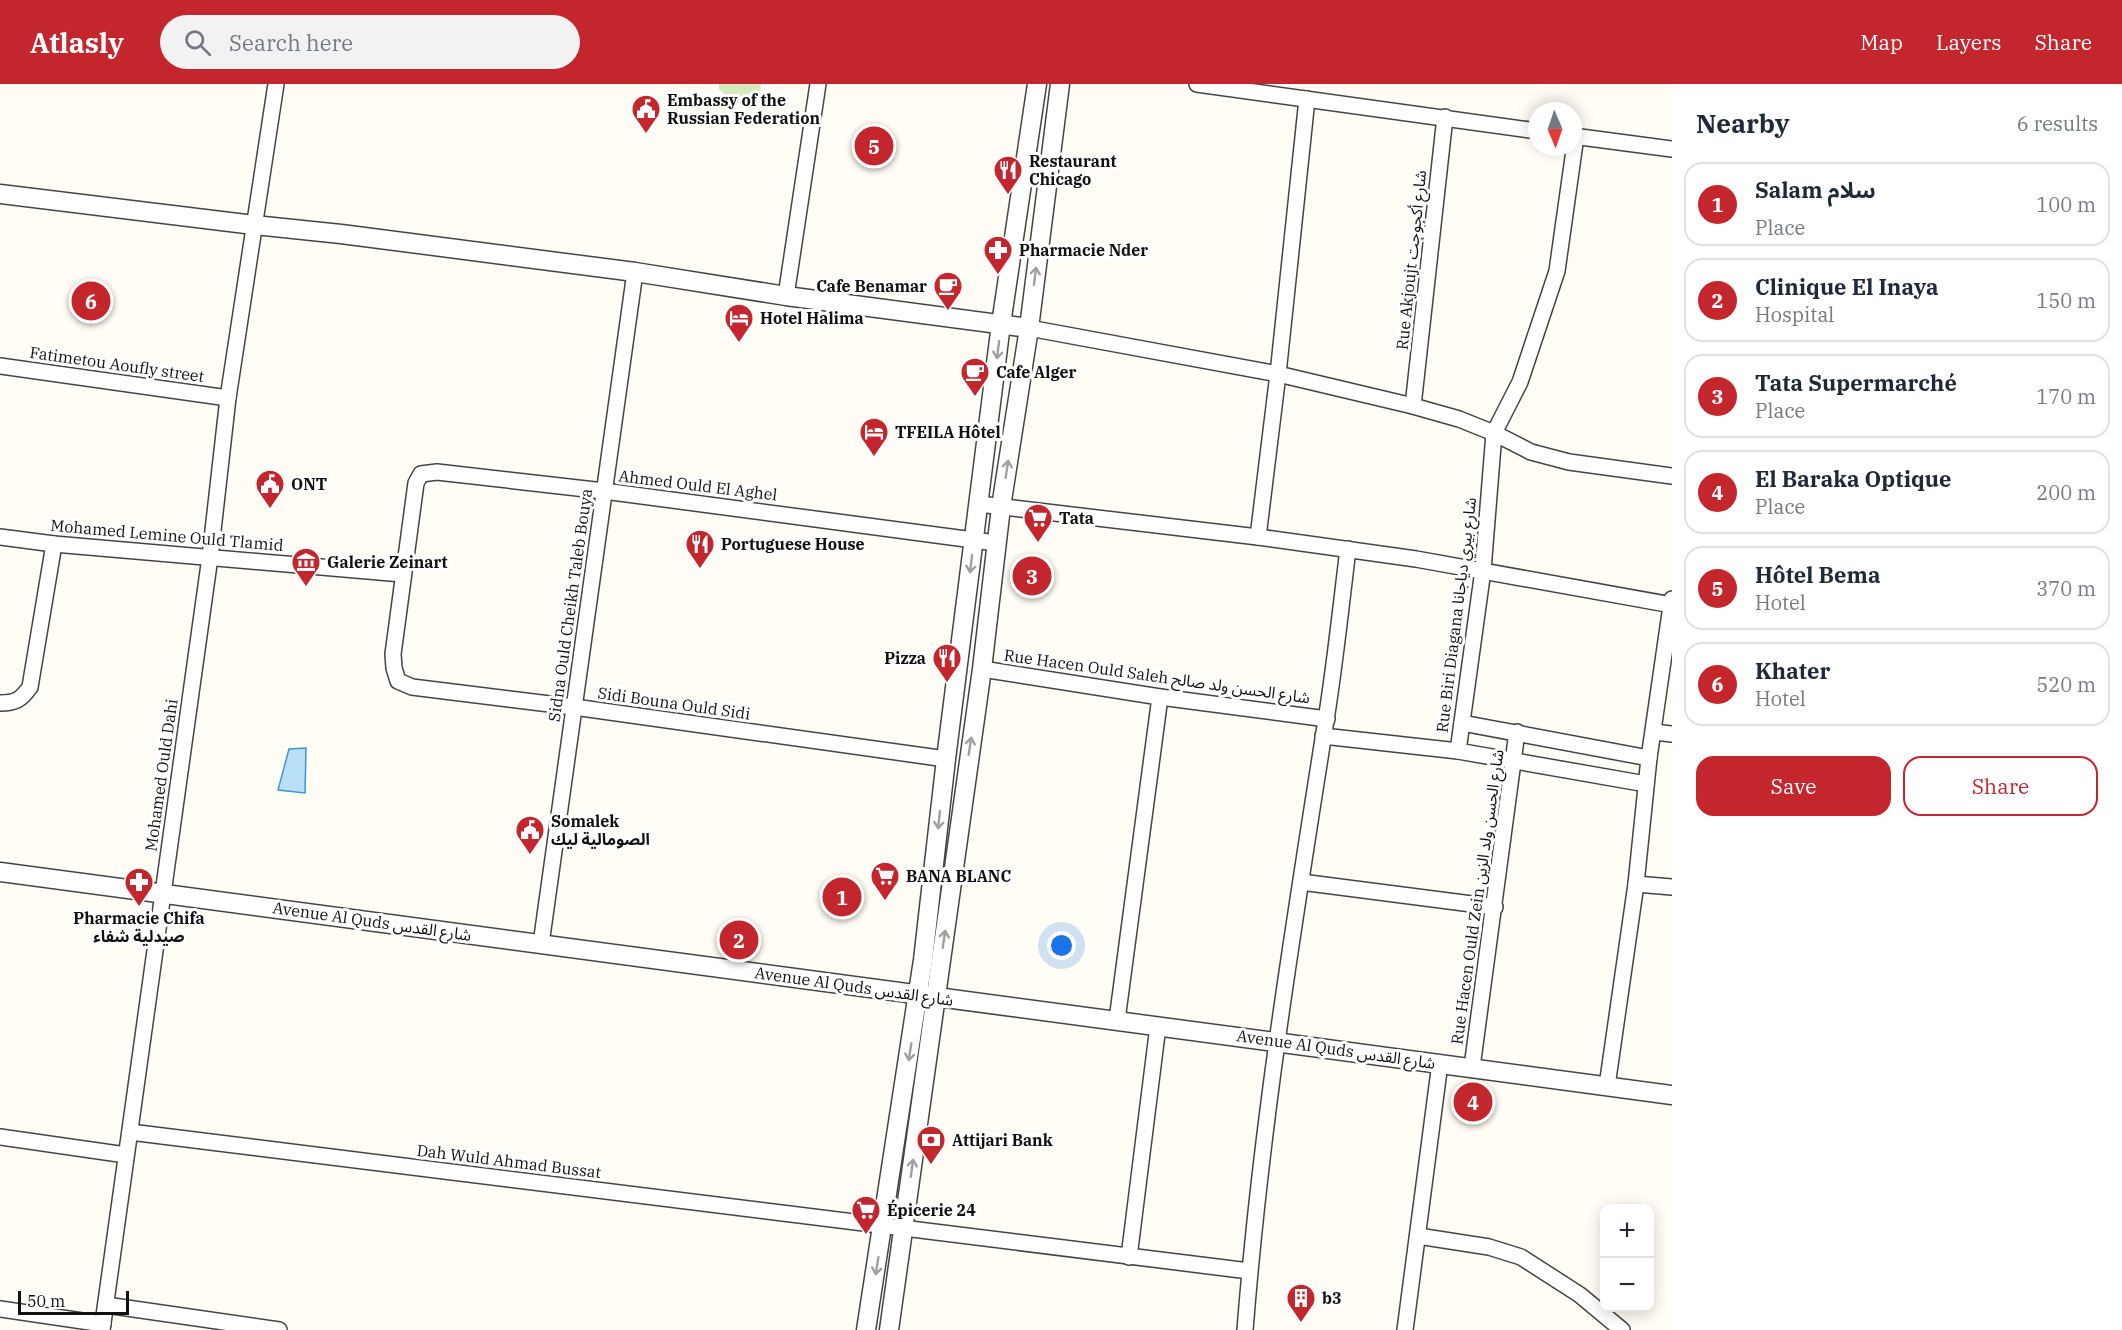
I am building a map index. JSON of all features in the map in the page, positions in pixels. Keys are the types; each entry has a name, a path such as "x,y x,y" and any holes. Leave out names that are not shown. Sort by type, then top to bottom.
{"street":[{"name":"Mohamed Ould Dahi","path":"103,1327 210,557 228,398 276,84"},
{"path":"786,296 818,84"},
{"path":"890,1330 904,1229 927,996 946,759 1001,324 1037,84"},
{"path":"866,1330 883,1226 927,996 982,669 996,543 1029,328 1060,84"},
{"path":"1197,84 1528,130"},
{"path":"1258,537 1307,99"},
{"name":"Rue Akjoujt شارع أكجوجت","path":"1413,406 1445,117"},
{"path":"1582,137 1672,149"},
{"name":"Rue Biri Diagana شارع بيري دياجانا","path":"1458,751 1483,570 1494,433 1520,382 1557,271 1572,156"},
{"path":"0,194 341,234 635,272 786,296 1029,328 1278,374 1459,419 1494,433 1531,452 1569,462 1672,476"},
{"name":"Sidna Ould Cheikh Taleb Bouya","path":"541,944 635,272"},
{"name":"Fatimetou Aoufly street","path":"0,366 228,398"},
{"name":"Ahmed Ould El Aghel","path":"402,574 416,483 421,474 437,472 604,491 996,543"},
{"path":"979,504 1348,549 1483,570 1672,605"},
{"name":"Mohamed Lemine Ould Tlamid","path":"0,537 54,544 402,574"},
{"path":"0,703 14,703 24,696 30,687 54,544"},
{"path":"1245,1330 1249,1271 1276,1041 1327,719 1348,549"},
{"name":"Sidi Bouna Ould Sidi","path":"402,574 393,654 394,668 398,681 412,687 574,707 946,759"},
{"path":"1606,1086 1672,599"},
{"name":"Rue Hacen Ould Saleh شارع الحسن ولد صالح","path":"982,669 1160,697 1327,719"},
{"path":"1117,1020 1160,697"},
{"path":"1462,723 1649,758"},
{"name":"Rue Hacen Ould Zein شارع الحسن ولد الزين","path":"1472,1067 1517,732"},
{"path":"1653,732 1672,734"},
{"path":"1323,736 1458,751 1646,783"},
{"name":"Avenue Al Quds شارع القدس","path":"0,872 1672,1095"},
{"path":"1301,882 1495,908"},
{"path":"1635,884 1672,887"},
{"path":"1128,1257 1158,1026"},
{"path":"1405,1330 1440,1063"},
{"name":"Dah Wuld Ahmad Bussat","path":"130,1132 1249,1271"},
{"path":"0,1137 126,1155"},
{"path":"1418,1236 1489,1247 1521,1257 1580,1295 1622,1330"},
{"path":"106,1305 279,1330"},
{"path":"0,1309 103,1327"}],"green space":[{"path":"719,84 761,84 760,91 750,98 726,96 719,89"}],"water":[{"path":"306,748 305,793 278,790 289,749"}],"place":[{"name":"Embassy of the Russian Federation","path":"646,134"},
{"name":"Hôtel Bema","path":"874,146"},
{"name":"Restaurant Chicago","path":"1008,196"},
{"name":"Pharmacie Nder","path":"998,276"},
{"name":"Khater","path":"91,301"},
{"name":"Cafe Benamar","path":"948,312"},
{"name":"Hotel Halima","path":"739,344"},
{"name":"Cafe Alger","path":"975,398"},
{"name":"TFEILA Hôtel","path":"874,458"},
{"name":"ONT","path":"270,510"},
{"name":"Tata","path":"1038,544"},
{"name":"Portuguese House","path":"700,570"},
{"name":"Tata Supermarché","path":"1032,576"},
{"name":"Galerie Zeinart","path":"306,588"},
{"name":"Pizza","path":"947,684"},
{"name":"Somalek الصومالية ليك","path":"530,856"},
{"name":"Salam سلام","path":"842,897"},
{"name":"BANA BLANC","path":"885,902"},
{"name":"Pharmacie Chifa صيدلية شفاء","path":"139,908"},
{"name":"Clinique El Inaya","path":"739,940"},
{"name":"El Baraka Optique","path":"1473,1102"},
{"name":"Attijari Bank","path":"931,1166"},
{"name":"Épicerie 24","path":"866,1236"},
{"name":"b3","path":"1301,1324"}]}
